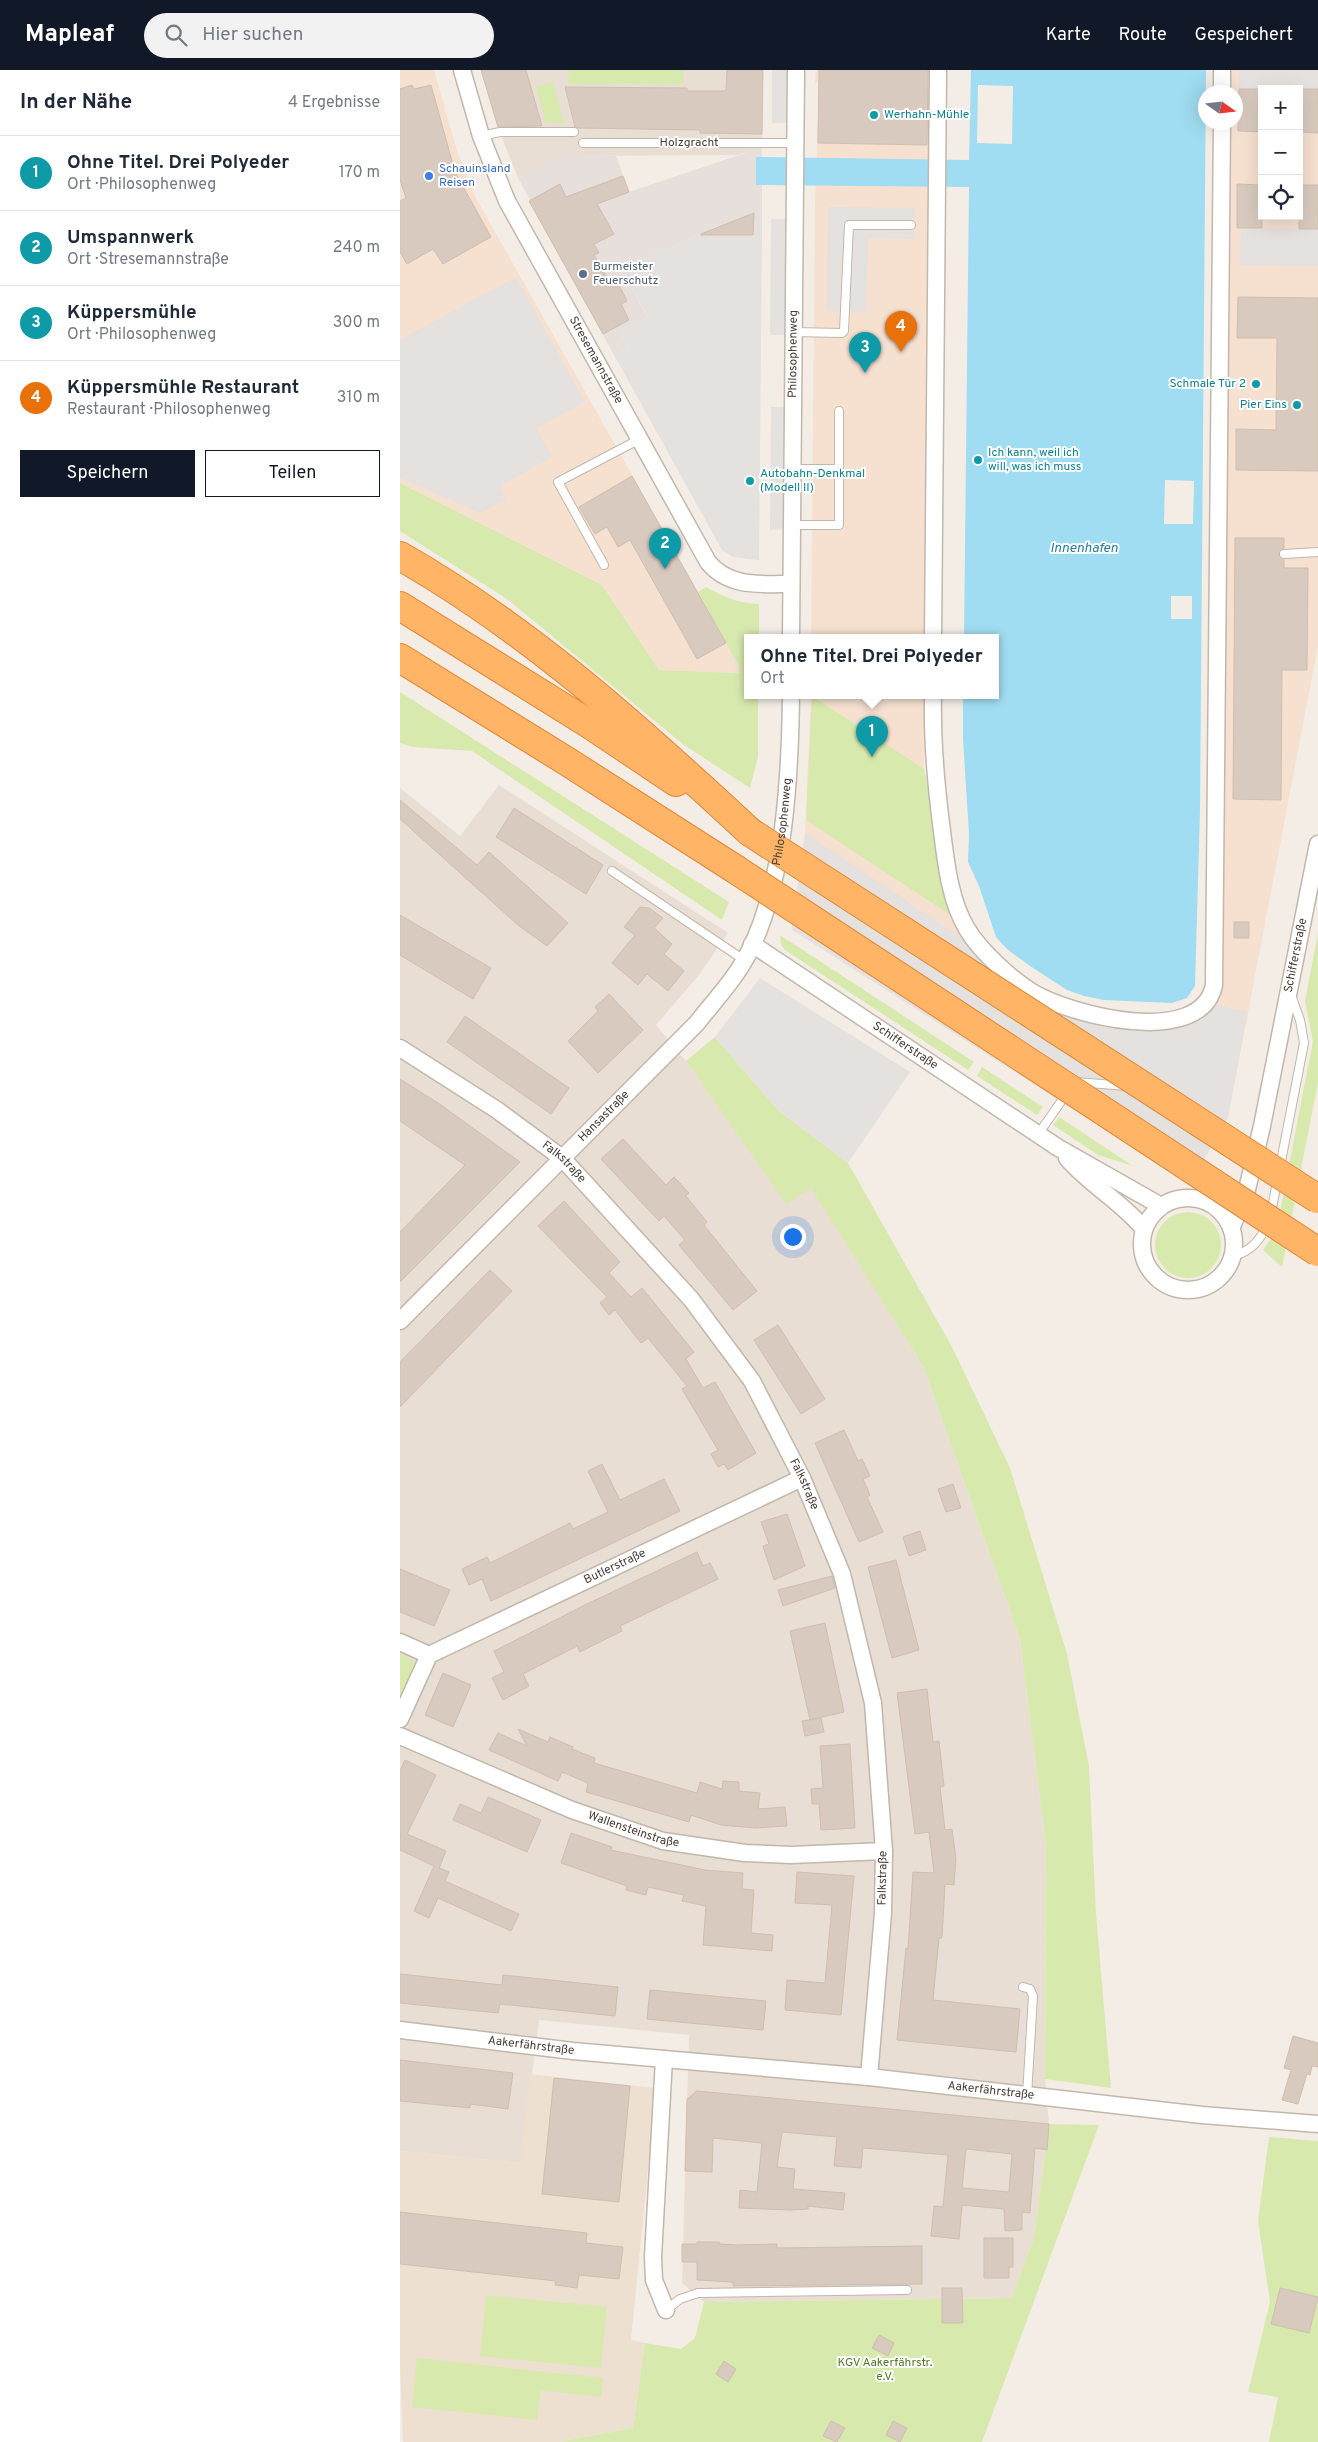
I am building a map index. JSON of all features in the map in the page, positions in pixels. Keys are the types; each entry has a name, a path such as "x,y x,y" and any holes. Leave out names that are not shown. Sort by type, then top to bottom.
{"highway":[{"path":"400,556 446,582 533,644 654,744 750,832"},
{"path":"400,606 591,725 750,832 1318,1199"},
{"path":"400,658 568,762 735,869 1318,1252"}],"street":[{"name":"Stresemannstraße","path":"462,70 481,136 507,201 715,569 739,582 791,584"},
{"name":"Philosophenweg","path":"791,634 796,70"},
{"path":"933,634 938,70"},
{"path":"1222,70 1222,85"},
{"path":"933,699 935,777 946,860 957,906 968,930 984,949 1004,970 1032,992 1061,1006 1104,1018 1133,1022 1178,1019 1201,1009 1210,997 1214,985 1222,130"},
{"name":"Philosophenweg","path":"752,944 771,891 776,864 785,806 791,699"},
{"name":"Schifferstraße","path":"1232,1258 1234,1242 1231,1228 1245,1198 1262,1126 1318,844"},
{"name":"Hansastraße","path":"400,1321 697,1023 744,960 752,944"},
{"name":"Schifferstraße","path":"752,944 1058,1147 1161,1206"},
{"name":"Falkstraße","path":"400,1048 497,1110 562,1158 691,1299 752,1381 802,1478 842,1574 873,1703 884,1851 883,1913 869,2077"},
{"name":"Schifferstraße","path":"1212,1204 1237,1180 1247,1162 1262,1126"},
{"name":"Schifferstraße","path":"1058,1147 1072,1164 1131,1213 1144,1228"},
{"path":"1231,1228 1223,1214 1212,1204 1196,1198 1179,1198 1161,1206 1150,1216 1144,1228 1141,1244 1143,1256 1150,1271 1164,1284 1180,1290 1198,1289 1215,1282 1226,1270 1232,1258"},
{"name":"Butlerstraße","path":"429,1655 802,1478"},
{"path":"400,1642 429,1655 400,1719"},
{"name":"Wallensteinstraße","path":"400,1736 572,1810 663,1841 745,1853 791,1855 884,1851"},
{"name":"Aakerfährstraße","path":"400,2030 664,2059 869,2077 1202,2115 1318,2124"},
{"path":"664,2059 653,2257 654,2280 666,2310"}],"lane":[{"path":"481,136 500,132 574,132"},
{"name":"Holzgracht","path":"582,143 708,139 796,147"},
{"path":"793,332 844,331 849,225 911,225"},
{"path":"792,525 839,525 839,411"},
{"path":"604,565 558,482 640,438"},
{"path":"792,469 839,469"},
{"path":"1284,554 1318,552"},
{"path":"612,871 744,960"},
{"path":"1232,1258 1246,1252 1256,1244 1264,1234 1271,1212 1304,1043 1300,1020 1290,992"},
{"path":"1038,1133 1076,1082 1161,1088 1176,1097"},
{"path":"1023,1986 1030,1989 1034,1996 1027,2095"},
{"path":"666,2310 680,2299 698,2293 907,2290"}],"shaded area":[{"path":"400,70 434,70 457,151 476,198 698,592 738,665 740,673 659,670 602,585 400,483"},
{"path":"481,70 763,70 762,151 751,151 737,155 563,156 518,178 498,128"},
{"path":"772,70 789,70 789,123 772,123"},
{"path":"816,70 929,70 925,634 811,634 815,203 819,83 815,83"},
{"path":"1228,70 1318,70 1318,646 1228,1117 792,930 805,833 811,699 925,699 924,769 955,918 962,938 973,953 996,977 1058,1015 1102,1027 1135,1031 1178,1029 1201,1020 1216,1006 1212,1002 1227,130 1243,130 1243,85 1228,85"},
{"path":"1239,70 1318,70 1318,89 1303,89 1303,85 1258,85 1258,89 1243,89 1243,85 1239,85"},
{"path":"751,151 762,151 762,235 698,235 622,269 647,317 619,332 628,348 614,355 518,178 563,156 616,156 629,192"},
{"path":"828,207 915,208 915,239 868,238 866,312 827,311"},
{"path":"771,219 789,219 787,335 770,335"},
{"path":"1241,228 1318,229 1318,266 1240,265"},
{"path":"698,235 762,235 759,560 733,557 722,550 614,355 628,348 619,332 647,316 622,269"},
{"path":"516,277 585,402 536,428 552,457 500,486 506,499 480,513 400,478 400,340"},
{"path":"771,407 784,407 783,529 770,530"},
{"path":"499,785 728,933 699,975 656,1025 686,1061 786,1203 811,1187 923,1366 1020,1639 1046,1845 1045,2079 1049,2124 1034,2237 1012,2298 704,2302 682,2283 689,2035 539,2020 521,2163 400,2151 400,788 460,836"},
{"path":"805,833 962,938 973,953 996,976 1058,1015 1102,1027 1135,1031 1178,1029 1201,1020 1217,1005 1248,1012 1228,1117 1200,1167 1167,1169 792,930"},
{"path":"760,978 910,1072 848,1163 779,1111 715,1037"},
{"path":"530,2074 656,2088 631,2340 645,2343 633,2428 559,2442 403,2442 400,2367 400,2151 520,2163"}],"green space":[{"path":"569,70 683,70 684,84 568,84"},
{"path":"553,82 564,123 545,122 536,86"},
{"path":"400,483 602,585 659,670 739,673 738,665 698,592 706,587 731,599 759,604 759,634 744,634 744,699 758,699 758,757 750,788 684,745 507,599 400,531"},
{"path":"400,692 729,902 722,920 472,751 412,747 400,743"},
{"path":"812,699 817,699 924,769 955,918 806,820"},
{"path":"1318,933 1318,1082 1282,1267 1263,1250 1271,1239 1279,1217 1313,1041 1305,1001"},
{"path":"780,935 974,1062 968,1070 785,950 781,944"},
{"path":"715,1037 779,1111 848,1163 951,1345 1010,1468 1067,1654 1089,1766 1096,1914 1111,2088 1045,2079 1046,1845 1020,1639 923,1366 811,1188 786,1204 686,1061"},
{"path":"982,1067 1043,1107 1037,1115 977,1076"},
{"path":"1059,1117 1133,1166 1098,1155 1053,1125"},
{"path":"1182,1212 1194,1212 1206,1217 1216,1227 1221,1239 1219,1258 1206,1273 1194,1278 1182,1278 1170,1273 1160,1263 1155,1251 1155,1239 1160,1227 1170,1217"},
{"path":"400,1654 417,1662 400,1701"},
{"name":"KGV Aakerfährstr. e.V.","path":"1049,2124 1099,2125 982,2442 559,2442 633,2428 645,2343 681,2349 695,2338 704,2302 1012,2298 1034,2237"},
{"path":"1269,2137 1318,2141 1318,2442 1269,2442 1278,2397 1248,2392 1270,2302 1258,2221"},
{"path":"486,2295 607,2307 601,2368 480,2356"},
{"path":"417,2358 603,2378 601,2397 541,2390 537,2420 412,2407"}],"water":[{"name":"Innenhafen","path":"971,70 1206,70 1206,85 1198,85 1198,130 1206,130 1200,811 1195,986 1187,998 1172,1003 1104,1000 1067,990 1007,949 996,937 979,886 968,862 969,834 963,739 963,699 999,699 999,634 964,634 969,187 756,185 756,157 969,160"}],"pier":[{"path":"978,85 1013,86 1012,144 977,143"},
{"path":"1165,480 1194,481 1193,524 1164,524"},
{"path":"1171,596 1192,596 1192,619 1171,619"}],"building":[{"path":"481,70 526,70 542,126 498,127"},
{"path":"727,70 763,70 762,134 700,133 700,130 578,128 575,127 565,87 687,88 687,91 726,91"},
{"name":"Werhahn-Mühle","path":"819,70 928,70 927,145 818,143"},
{"name":"Schauinsland Reisen","path":"412,85 414,89 431,85 455,172 491,237 443,264 433,249 407,264 400,252 400,201 406,198 400,180 400,89"},
{"path":"1243,89 1258,89 1258,132 1238,131 1243,130"},
{"path":"1303,89 1318,89 1318,133 1303,132"},
{"path":"623,176 629,192 597,204 614,234 594,244 599,253 594,255 613,288 619,285 627,301 621,304 629,320 603,334 529,201 560,184 566,197"},
{"path":"1237,184 1258,185 1258,220 1262,220 1262,228 1237,228"},
{"path":"1303,185 1318,185 1318,229 1299,229 1299,220 1303,220"},
{"path":"754,213 753,235 701,235 701,234"},
{"name":"Pier Eins","path":"1238,297 1318,298 1318,471 1236,470 1236,429 1276,430 1277,338 1237,338"},
{"path":"632,476 726,643 697,659 630,540 618,547 607,527 595,534 579,507"},
{"path":"1235,538 1284,538 1284,548 1278,554 1284,560 1284,568 1308,568 1307,670 1282,670 1281,800 1233,799"},
{"path":"400,800 477,865 489,852 568,923 547,946 518,925 400,819"},
{"path":"514,808 603,865 586,894 496,837"},
{"path":"640,907 649,908 663,918 654,928 672,944 664,954 684,971 668,991 647,974 638,985 612,963 635,935 624,927"},
{"path":"400,915 491,968 473,999 400,955"},
{"path":"1234,922 1249,922 1249,938 1234,938"},
{"path":"609,994 643,1030 598,1073 568,1041 598,1011 595,1007"},
{"path":"465,1016 569,1088 551,1114 447,1042"},
{"path":"400,1079 438,1103 520,1162 400,1282 400,1232 465,1165 400,1121"},
{"path":"623,1139 666,1185 674,1177 689,1193 686,1196 707,1222 704,1225 757,1291 733,1310 679,1245 685,1240 664,1216 659,1221 601,1159"},
{"path":"564,1201 620,1262 609,1273 631,1297 642,1288 694,1352 686,1359 703,1388 715,1382 756,1453 728,1470 724,1464 718,1467 711,1454 718,1450 682,1389 687,1386 648,1338 641,1343 615,1310 609,1315 600,1303 607,1297 538,1226"},
{"path":"490,1270 512,1291 400,1407 400,1362"},
{"path":"778,1325 825,1399 801,1414 754,1340"},
{"path":"844,1430 858,1461 862,1459 870,1476 863,1479 870,1495 867,1497 883,1532 859,1542 815,1443"},
{"path":"602,1464 620,1500 664,1479 680,1511 491,1601 482,1579 469,1585 462,1569 487,1557 490,1563 570,1523 573,1529 608,1512 588,1471"},
{"path":"953,1484 961,1508 946,1512 938,1489"},
{"path":"787,1514 805,1566 774,1580 763,1546 769,1544 761,1522"},
{"path":"920,1531 926,1550 909,1556 903,1537"},
{"path":"697,1552 703,1566 710,1563 718,1579 620,1626 622,1631 580,1652 577,1646 523,1674 529,1686 503,1700 492,1678 504,1672 494,1651 589,1603"},
{"path":"896,1560 919,1650 892,1658 868,1567"},
{"path":"400,1569 450,1590 434,1626 400,1612"},
{"path":"832,1576 835,1588 783,1606 778,1590"},
{"path":"825,1623 844,1712 810,1720 790,1631"},
{"path":"443,1673 471,1685 453,1727 425,1715"},
{"path":"927,1689 933,1742 939,1741 944,1786 940,1787 945,1830 952,1829 956,1859 954,1885 945,1884 942,1938 939,1938 933,2000 1020,2009 1016,2052 897,2040 906,1948 908,1949 913,1872 934,1873 929,1832 915,1834 897,1693"},
{"path":"821,1718 824,1732 805,1736 802,1721"},
{"path":"518,1729 548,1742 550,1737 573,1747 572,1749 595,1758 594,1763 697,1793 700,1782 722,1789 723,1781 739,1782 739,1791 760,1793 758,1809 785,1807 787,1826 755,1828 721,1825 691,1815 689,1822 586,1792 588,1783 562,1772 558,1781 489,1750 498,1733 527,1746"},
{"path":"850,1744 855,1828 821,1830 819,1804 812,1804 811,1789 823,1788 820,1746"},
{"path":"405,1760 436,1775 407,1834 446,1851 439,1868 449,1872 445,1881 519,1914 511,1931 438,1898 429,1918 414,1911 434,1866 400,1850 400,1771"},
{"path":"488,1797 541,1820 527,1852 453,1820 460,1804 481,1813"},
{"path":"571,1833 612,1847 611,1850 705,1870 743,1873 742,1889 754,1890 751,1933 773,1935 772,1951 703,1945 706,1906 682,1901 684,1895 648,1887 646,1895 626,1890 627,1886 561,1863"},
{"path":"797,1872 854,1876 841,2015 785,2010 787,1980 825,1983 832,1905 795,1903"},
{"path":"400,1974 502,1985 503,1975 618,1987 615,2016 500,2004 498,2013 400,2003"},
{"path":"650,1990 766,2001 763,2030 647,2019"},
{"path":"1293,2036 1318,2043 1318,2067 1312,2066 1310,2075 1307,2074 1298,2104 1282,2100 1291,2070 1284,2068"},
{"path":"400,2060 513,2073 508,2109 470,2104 470,2108 400,2101"},
{"path":"554,2078 630,2086 619,2202 542,2194"},
{"path":"697,2091 1049,2124 1047,2150 1035,2148 1030,2213 1022,2212 1022,2230 1005,2231 1004,2209 962,2205 959,2239 931,2236 934,2206 943,2207 948,2155 863,2148 861,2168 834,2166 837,2137 782,2132 777,2167 795,2169 793,2189 845,2193 843,2210 808,2206 808,2209 791,2210 739,2208 740,2190 757,2192 762,2143 713,2138 712,2172 685,2171 687,2099","holes":["966,2149 1012,2154 1009,2192 962,2188"]},
{"path":"400,2212 587,2233 586,2243 623,2247 619,2279 579,2275 577,2288 555,2285 556,2281 400,2264"},
{"path":"984,2238 1013,2238 1013,2267 1009,2267 1009,2278 984,2278"},
{"path":"697,2242 719,2242 720,2244 737,2245 777,2244 777,2248 922,2246 922,2284 733,2286 733,2282 697,2280 697,2262 682,2262 682,2244 697,2244"},
{"path":"942,2288 962,2288 963,2323 942,2323"},
{"path":"1280,2288 1318,2297 1309,2333 1271,2324"},
{"path":"879,2335 894,2343 888,2356 872,2348"},
{"path":"724,2361 736,2369 728,2382 716,2374"},
{"path":"831,2421 845,2428 837,2442 823,2436"},
{"path":"893,2421 907,2428 900,2442 886,2435"}],"place":[{"name":"Werhahn-Mühle","path":"874,115"},
{"name":"Schauinsland Reisen","path":"429,176"},
{"name":"Burmeister Feuerschutz","path":"583,274"},
{"name":"Küppersmühle Restaurant","path":"901,352"},
{"name":"Küppersmühle","path":"865,373"},
{"name":"Schmale Tür 2","path":"1256,384"},
{"name":"Pier Eins","path":"1297,405"},
{"name":"Ich kann, weil ich will, was ich muss","path":"978,460"},
{"name":"Autobahn-Denkmal (Modell II)","path":"750,481"},
{"name":"Umspannwerk","path":"665,569"},
{"name":"Ohne Titel. Drei Polyeder","path":"872,757"}]}
